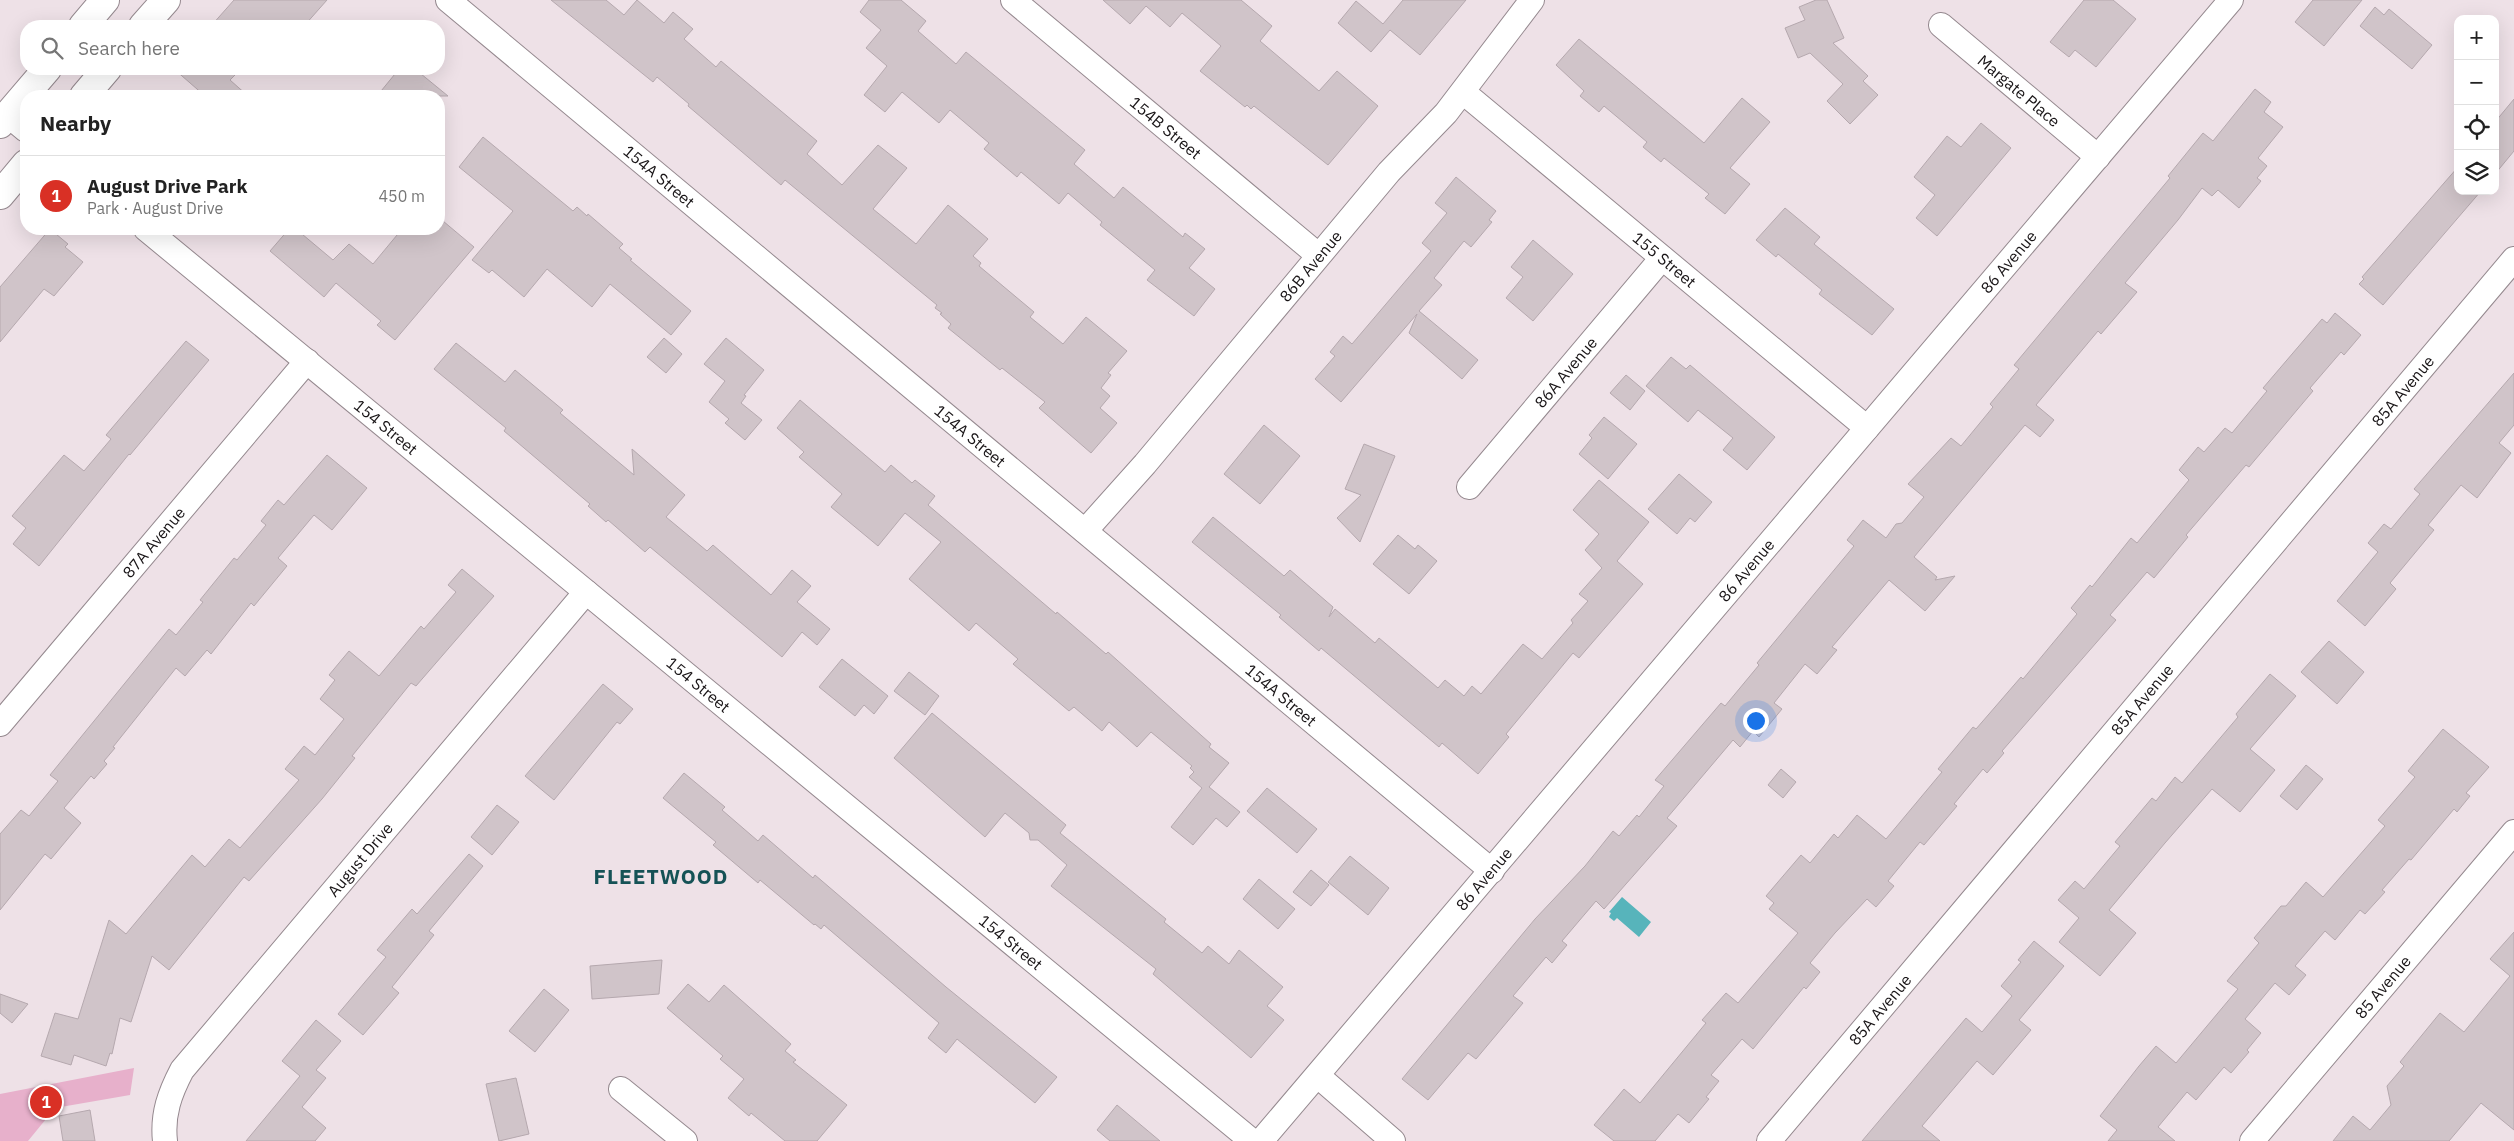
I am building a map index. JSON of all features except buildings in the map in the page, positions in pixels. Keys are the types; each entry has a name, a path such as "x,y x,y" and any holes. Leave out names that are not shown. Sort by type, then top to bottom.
{"main road":[{"path":"88,20 105,0"},
{"path":"149,20 166,0"},
{"path":"33,90 43,75"},
{"path":"89,90 102,75"},
{"path":"11,123 20,110"},
{"path":"0,195 20,171"}],"street":[{"name":"154A Street","path":"448,0 1492,871"},
{"name":"154B Street","path":"1013,0 1318,254"},
{"name":"86B Avenue","path":"1085,531 1145,464 1318,254 1401,158 1463,92 1532,0"},
{"name":"86 Avenue","path":"1260,1141 1318,1076 2230,0"},
{"name":"Margate Place","path":"1941,25 2098,157"},
{"name":"155 Street","path":"1463,92 1867,428"},
{"name":"154 Street","path":"153,235 1252,1141"},
{"name":"86A Avenue","path":"1469,487 1662,258"},
{"name":"85A Avenue","path":"1769,1141 2514,259"},
{"name":"87A Avenue","path":"0,724 307,361"},
{"name":"August Drive","path":"164,1141 163,1126 166,1108 171,1090 182,1070 586,592"},
{"name":"85 Avenue","path":"2252,1141 2514,832"},
{"path":"1318,1076 1393,1141"},
{"path":"621,1088 685,1141"}],"shaded area":[{"path":"134,1068 130,1095 55,1108 28,1141 0,1141 0,1094"}],"water":[{"path":"1622,897 1651,922 1639,937 1617,918 1614,921 1609,917 1611,913 1609,912"}],"place":[{"name":"August Drive Park","path":"46,1102"}],"district":[{"name":"FLEETWOOD","path":"661,877"}]}
